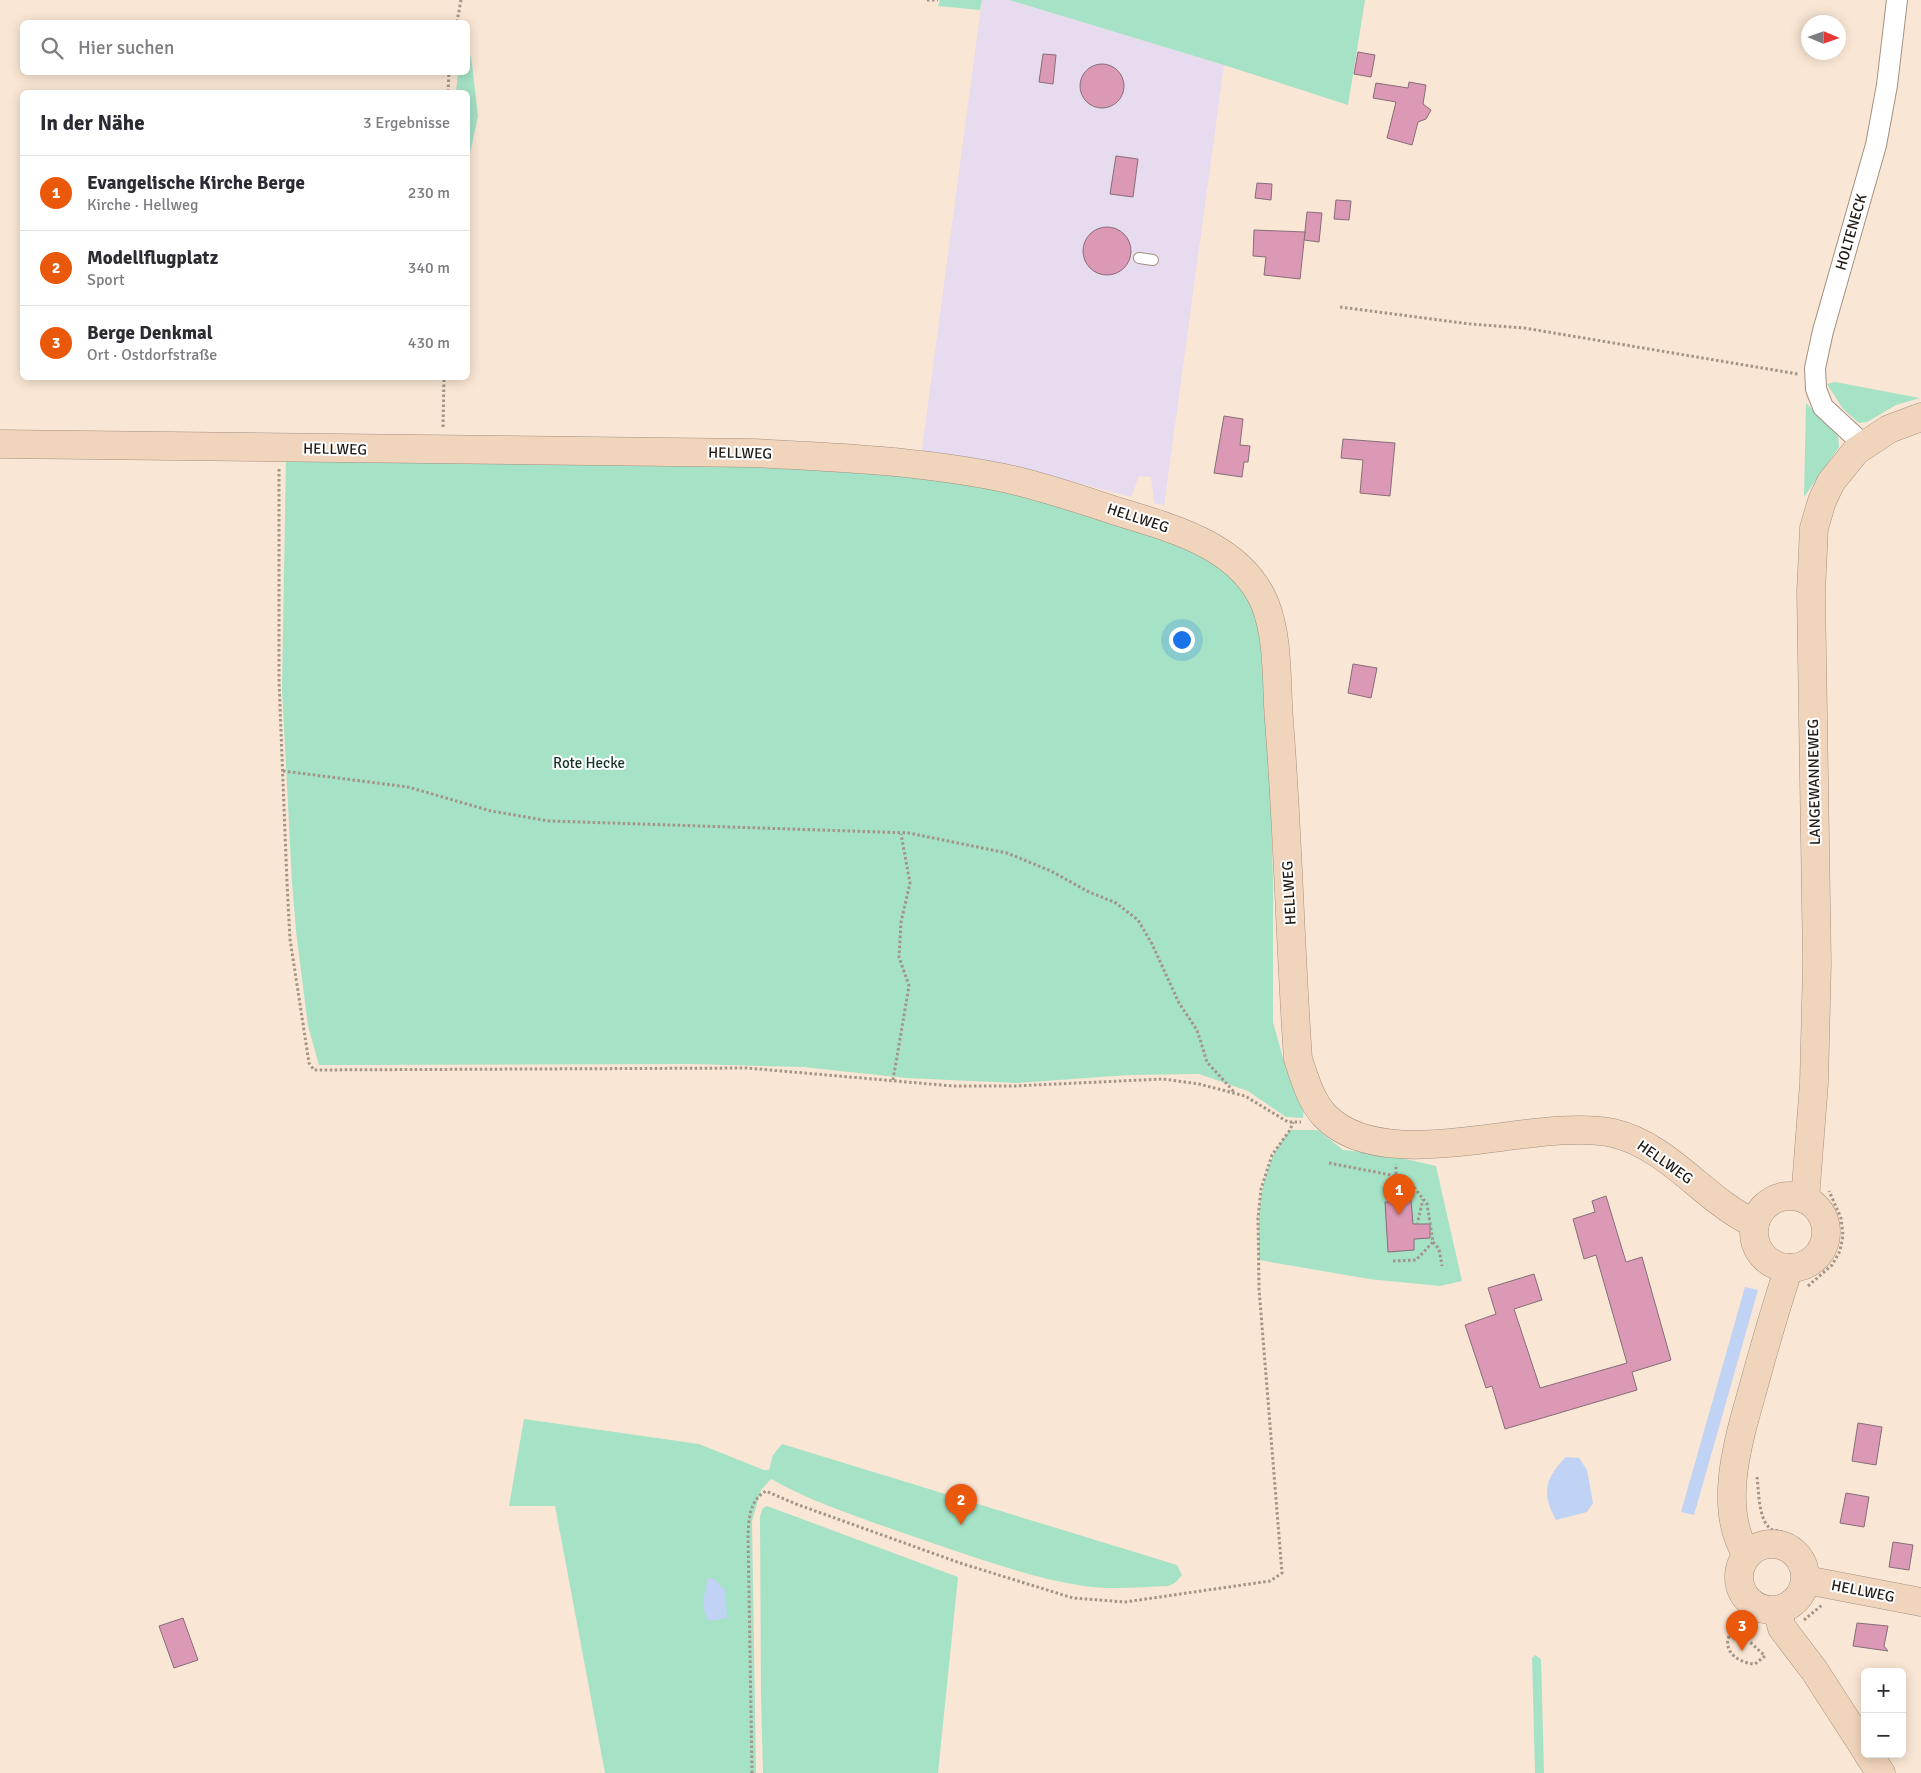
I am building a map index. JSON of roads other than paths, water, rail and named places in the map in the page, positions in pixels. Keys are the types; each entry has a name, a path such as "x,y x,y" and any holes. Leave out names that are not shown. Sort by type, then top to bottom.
{"street":[{"name":"HOLTENECK","path":"1864,444 1823,408 1818,399 1815,378 1823,331 1876,145 1887,85 1897,0"},
{"name":"LANGEWANNEWEG","path":"1805,1199 1814,1083 1817,963 1811,552 1814,528 1822,501 1831,482 1846,462 1864,444 1889,429 1921,418"},
{"name":"HELLWEG","path":"0,444 834,456 940,467 1005,479 1137,517 1193,536 1227,558 1255,586 1264,603 1272,626 1282,755 1298,1059 1312,1099 1325,1115 1352,1134 1396,1143 1457,1141 1572,1129 1613,1133 1646,1145 1734,1214 1755,1224"},
{"path":"1788,1197 1805,1199 1820,1212 1826,1231 1825,1240 1816,1258 1808,1264 1789,1268 1768,1261 1756,1243 1755,1224 1761,1211 1770,1202 1788,1197"},
{"path":"1747,1555 1738,1536 1733,1513 1733,1472 1736,1452 1770,1328 1789,1268"},
{"path":"1765,1544 1785,1546 1816,1575 1796,1600 1787,1607 1776,1610 1757,1607 1749,1601 1743,1593 1739,1573 1747,1555 1765,1544"},
{"name":"HELLWEG","path":"1816,1575 1921,1602"},
{"path":"1776,1610 1782,1628 1814,1670 1861,1743"},
{"path":"1871,1758 1881,1773"}],"lane":[{"path":"1139,258 1152,260"}],"water":[{"path":"1745,1287 1758,1290 1694,1515 1681,1512"},
{"path":"1566,1457 1579,1458 1587,1470 1593,1503 1587,1512 1556,1520 1548,1502 1548,1486 1553,1472"},
{"path":"708,1578 714,1579 725,1590 727,1618 709,1621 706,1617 704,1600"}],"place":[{"name":"Evangelische Kirche Berge","path":"1399,1215"},
{"name":"Modellflugplatz","path":"961,1525"},
{"name":"Berge Denkmal","path":"1742,1651"}],"park label":[{"name":"Rote Hecke","path":"589,763"}]}
